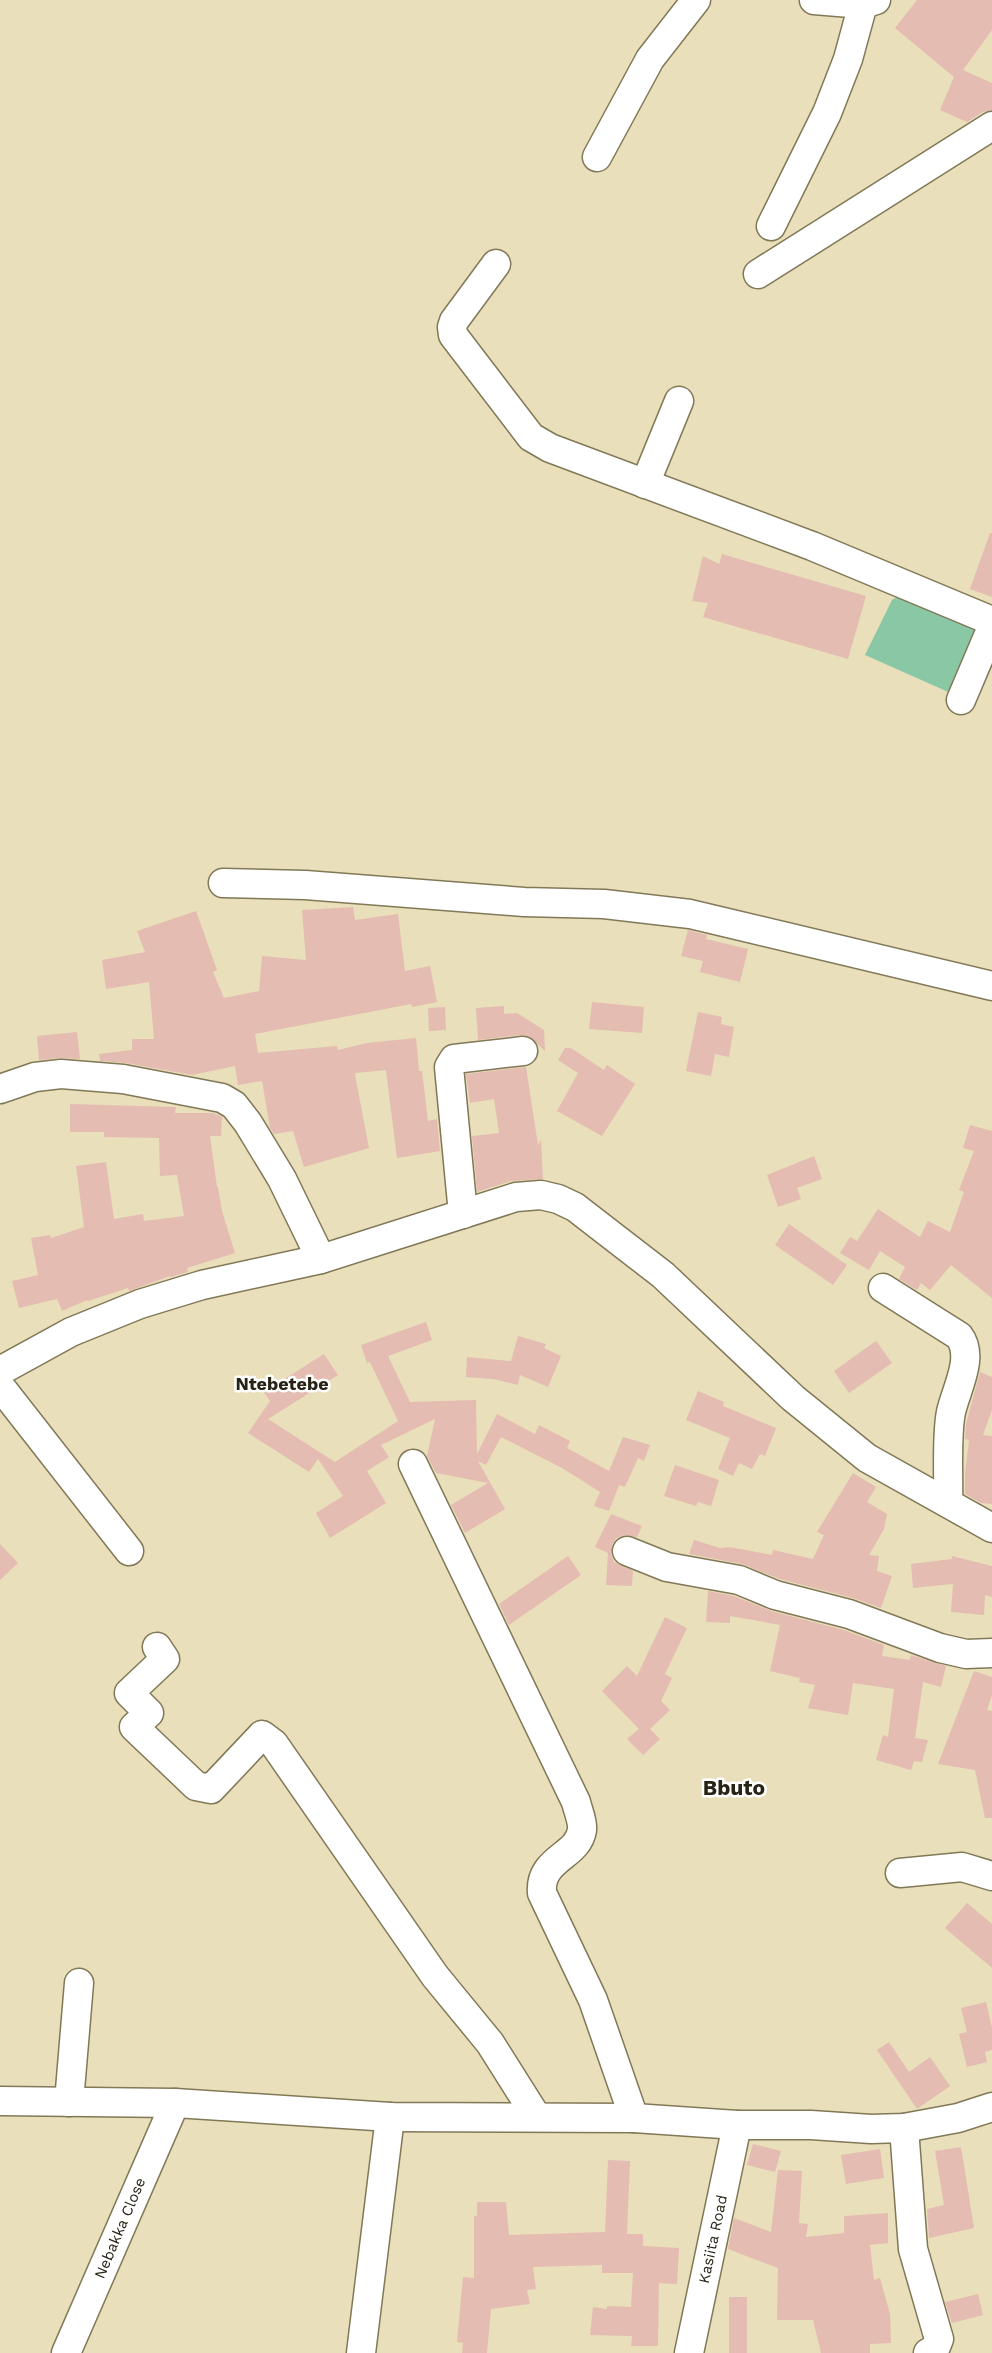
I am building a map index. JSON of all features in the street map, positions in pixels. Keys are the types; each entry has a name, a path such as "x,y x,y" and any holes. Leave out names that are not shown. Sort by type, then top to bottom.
{"street":[{"path":"597,157 650,59 696,0"},
{"path":"771,226 827,113 870,2 814,0"},
{"path":"758,274 992,126"},
{"path":"496,264 454,321 453,335 531,437 550,448 812,546 992,621"},
{"path":"645,483 679,401"},
{"path":"961,700 992,627"},
{"path":"223,883 305,885 524,903 604,904 690,914 992,986"},
{"path":"463,1214 448,1067 454,1059 523,1051"},
{"path":"0,1089 35,1077 61,1074 123,1079 222,1098 234,1105 248,1123 282,1179 321,1259"},
{"path":"0,1371 71,1332 140,1304 202,1285 321,1259 516,1197 541,1195 558,1199 575,1207 663,1275 793,1398 867,1458 992,1528"},
{"path":"883,1288 959,1336 964,1343 966,1355 950,1415 948,1503"},
{"path":"0,1386 129,1551"},
{"path":"413,1464 578,1810 582,1833 574,1845 544,1873 541,1883 542,1893 593,2000 634,2118"},
{"path":"627,1551 667,1567 738,1580 775,1595 849,1614 940,1648 966,1654 992,1653"},
{"path":"157,1647 165,1659 129,1693 149,1713 134,1727 196,1786 211,1789 262,1735 274,1744 435,1976 490,2043 536,2116"},
{"path":"900,1873 962,1868 992,1876"},
{"path":"69,2102 79,1983"},
{"path":"0,2102 175,2103 390,2117 634,2118 737,2125 904,2128 958,2118 992,2107"},
{"name":"Nebakka Close","path":"66,2353 175,2103"},
{"path":"361,2353 390,2117"},
{"name":"Kasiita Road","path":"689,2353 737,2125"},
{"path":"904,2128 913,2249 939,2339 935,2349 928,2353"}],"green space":[{"path":"897,597 984,633 955,695 865,655 892,600"}],"building":[{"path":"917,0 992,0 992,30 963,70 992,83 992,110 983,112 967,122 940,110 954,77 895,28"},
{"path":"990,533 992,533 992,597 970,589"},
{"path":"722,554 866,596 848,659 703,617 708,603 692,601 703,556 719,564"},
{"path":"353,907 355,920 398,914 405,971 430,966 437,1002 412,1007 411,1004 255,1034 258,1053 337,1046 338,1050 367,1043 416,1038 428,1121 437,1119 440,1151 397,1158 386,1070 356,1073 355,1075 369,1148 304,1167 293,1131 274,1134 270,1128 262,1081 238,1085 235,1066 192,1075 126,1063 100,1061 99,1054 132,1050 132,1039 154,1039 149,982 106,989 102,960 145,952 137,931 196,911 217,970 213,972 224,998 259,991 262,956 306,960 302,910"},
{"path":"688,930 707,935 706,939 748,949 740,982 700,972 703,961 681,956"},
{"path":"592,1002 644,1007 642,1033 589,1029"},
{"path":"504,1006 504,1014 517,1013 544,1030 545,1051 529,1036 478,1040 476,1008"},
{"path":"445,1007 446,1030 429,1031 428,1008"},
{"path":"698,1012 722,1017 721,1024 734,1027 729,1057 715,1054 711,1076 686,1071"},
{"path":"77,1032 80,1059 39,1060 37,1036"},
{"path":"565,1048 571,1048 604,1070 607,1065 635,1084 602,1136 557,1111 578,1073 558,1060"},
{"path":"526,1067 538,1145 541,1140 543,1179 511,1181 477,1192 472,1136 499,1133 494,1099 470,1103 466,1074"},
{"path":"70,1104 176,1107 175,1113 213,1113 222,1117 221,1136 210,1136 222,1211 235,1253 187,1268 188,1272 129,1291 128,1288 87,1300 62,1311 57,1299 19,1308 12,1281 38,1275 31,1238 50,1235 51,1238 84,1227 76,1166 106,1162 114,1219 143,1214 144,1221 184,1216 177,1175 160,1176 159,1138 104,1137 104,1132 70,1132"},
{"path":"970,1125 992,1131 992,1298 951,1265 930,1290 921,1283 917,1290 899,1279 905,1267 880,1251 869,1270 840,1253 850,1237 857,1241 878,1209 920,1237 928,1221 950,1232 964,1192 959,1190 974,1151 963,1148"},
{"path":"814,1156 822,1179 797,1188 801,1199 778,1207 767,1175"},
{"path":"789,1224 847,1265 833,1285 775,1245"},
{"path":"426,1322 432,1340 388,1356 410,1402 476,1400 477,1454 497,1414 535,1434 539,1425 570,1441 567,1448 609,1471 623,1437 650,1445 644,1461 638,1458 625,1487 619,1485 609,1511 594,1506 600,1492 562,1468 501,1437 486,1465 478,1461 505,1509 465,1533 451,1505 488,1483 436,1473 427,1456 435,1419 381,1445 389,1457 367,1471 386,1503 330,1538 316,1513 343,1496 318,1459 309,1472 248,1433 270,1401 264,1392 324,1354 338,1375 268,1419 335,1462 398,1421 370,1362 367,1363 361,1345"},
{"path":"518,1336 546,1344 544,1348 561,1356 548,1387 520,1375 518,1385 493,1379 466,1377 467,1357 511,1361"},
{"path":"876,1341 892,1363 849,1393 834,1371"},
{"path":"980,1372 992,1377 992,1410 983,1435 992,1436 992,1504 981,1503 965,1494 969,1440 965,1439 966,1424"},
{"path":"698,1391 724,1402 723,1406 776,1428 765,1456 760,1454 752,1469 739,1463 733,1476 718,1469 730,1438 686,1420"},
{"path":"675,1465 719,1480 711,1506 698,1502 696,1506 664,1496"},
{"path":"853,1473 876,1487 867,1502 887,1514 884,1529 869,1555 879,1556 877,1571 892,1576 881,1608 853,1598 780,1579 742,1564 689,1554 694,1540 720,1548 730,1547 772,1555 773,1550 813,1559 824,1535 817,1532"},
{"path":"611,1514 642,1526 637,1537 624,1535 616,1538 612,1545 611,1554 614,1562 633,1571 632,1586 606,1585 608,1553 595,1547"},
{"path":"0,1544 18,1563 0,1580"},
{"path":"568,1556 581,1575 509,1625 499,1604"},
{"path":"952,1556 992,1566 992,1597 985,1595 984,1615 951,1612 953,1584 913,1588 911,1564 952,1559"},
{"path":"708,1591 734,1596 771,1611 844,1630 884,1645 882,1656 910,1660 911,1655 946,1666 941,1687 923,1682 915,1738 928,1740 922,1762 914,1761 911,1770 876,1760 883,1735 888,1737 894,1689 853,1683 848,1715 808,1708 815,1685 799,1682 800,1678 770,1671 780,1625 730,1616 730,1623 706,1622"},
{"path":"665,1617 687,1628 665,1674 672,1678 661,1701 670,1710 650,1729 660,1739 643,1755 627,1739 639,1729 602,1691 627,1666 637,1676"},
{"path":"974,1671 992,1677 992,1695 987,1710 992,1711 992,1818 985,1818 975,1770 938,1764"},
{"path":"967,1903 992,1924 992,1968 945,1928"},
{"path":"986,2002 992,2028 992,2050 985,2052 987,2062 967,2067 959,2034 967,2032 961,2008"},
{"path":"889,2042 909,2072 930,2057 950,2086 917,2109 877,2050"},
{"path":"753,2144 781,2151 775,2172 747,2165"},
{"path":"961,2147 974,2228 929,2238 927,2209 944,2205 935,2151"},
{"path":"880,2149 884,2178 846,2184 841,2155"},
{"path":"608,2160 630,2161 627,2234 643,2234 643,2246 679,2248 677,2284 659,2283 658,2346 631,2346 632,2336 590,2335 593,2307 607,2309 607,2306 631,2307 633,2273 602,2273 602,2265 533,2267 536,2289 527,2290 530,2304 491,2309 487,2353 462,2353 463,2343 457,2342 463,2277 474,2278 474,2216 477,2216 477,2202 506,2202 509,2235 605,2232"},
{"path":"778,2170 802,2171 799,2223 808,2224 806,2237 844,2233 844,2216 888,2213 888,2243 870,2245 874,2280 880,2278 890,2314 891,2343 870,2344 870,2353 821,2353 813,2320 777,2320 778,2268 728,2249 734,2218 771,2232"},
{"path":"978,2294 983,2315 952,2323 945,2302"},
{"path":"729,2297 747,2297 747,2353 729,2353"}],"district":[{"name":"Ntebetebe","path":"282,1384"},
{"name":"Bbuto","path":"734,1788"}]}
